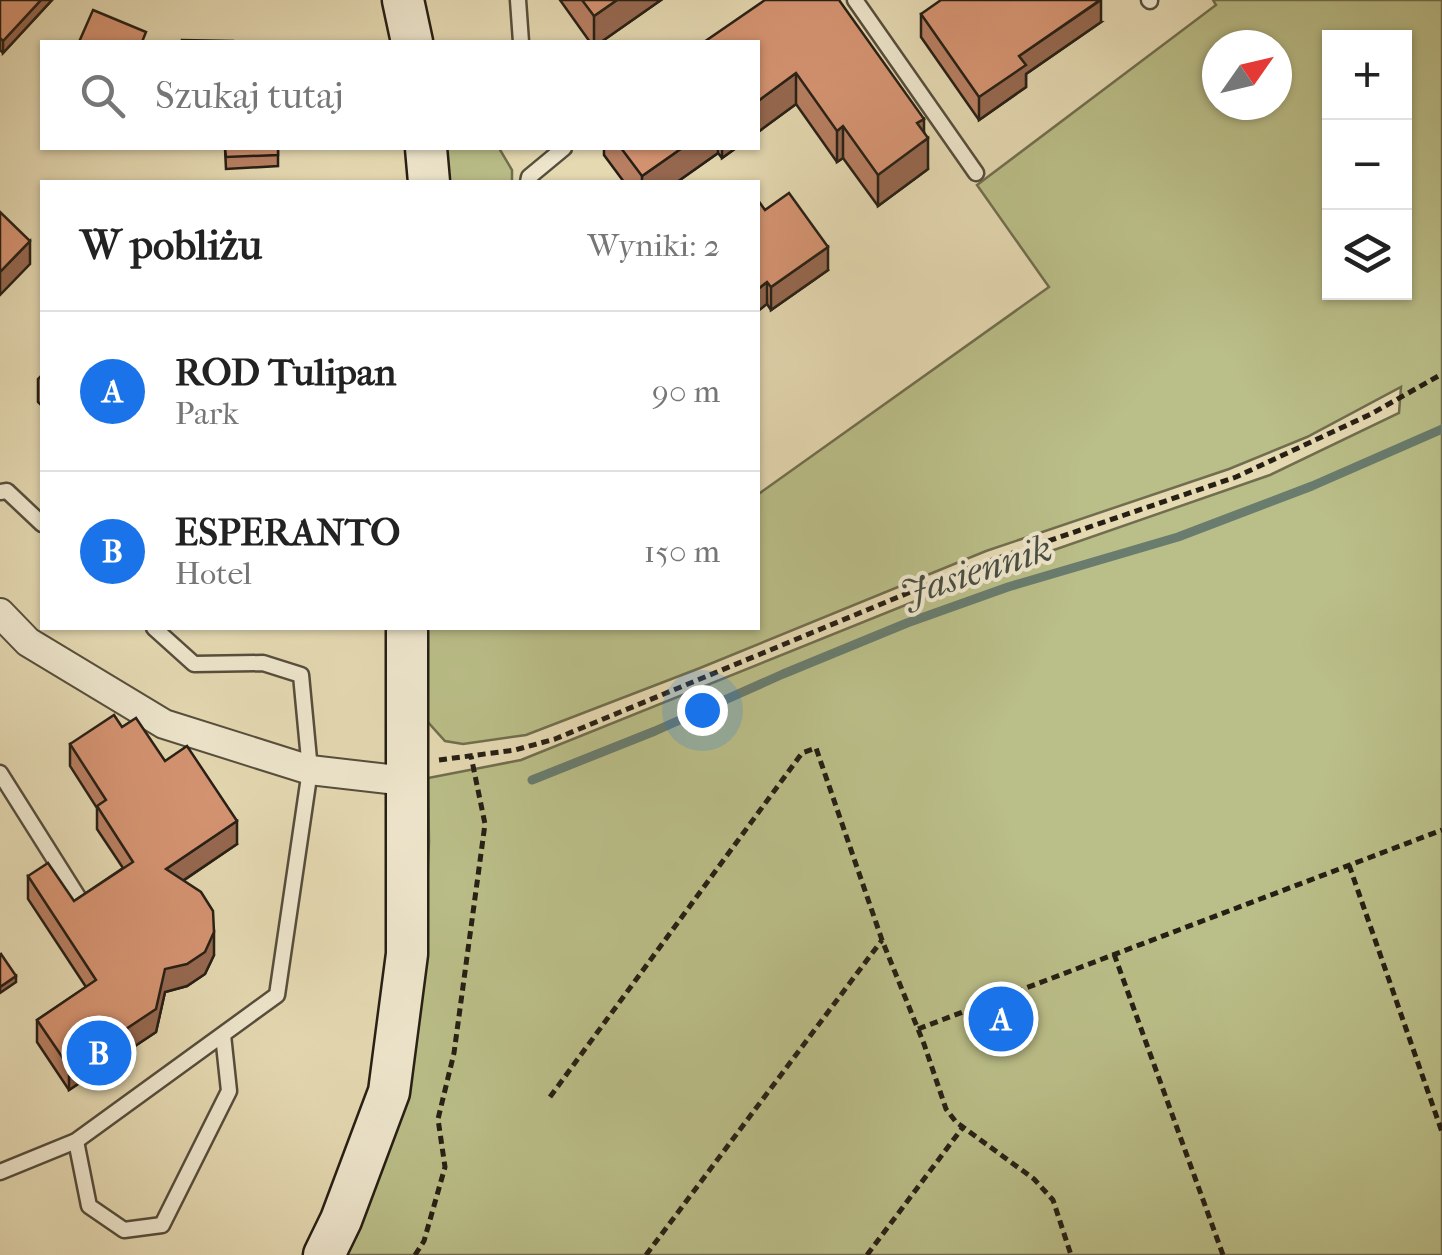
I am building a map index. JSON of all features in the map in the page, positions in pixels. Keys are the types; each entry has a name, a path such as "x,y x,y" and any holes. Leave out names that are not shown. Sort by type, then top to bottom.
{"street":[{"path":"403,0 412,40"},
{"path":"426,150 429,180"},
{"path":"0,613 28,642 164,724 310,770 406,772"},
{"path":"324,1255 389,1092 407,954 407,630"}],"lane":[{"path":"518,0 521,40"},
{"path":"855,0 976,173"},
{"path":"528,180 562,150"},
{"path":"0,492 7,491 40,522"},
{"path":"0,1172 76,1142 278,996 310,770 302,675 263,663 194,664 156,630"},
{"path":"0,773 80,900"},
{"path":"76,1142 90,1206 124,1230 162,1226 229,1091 223,1035"}],"path":[{"path":"406,772 556,739 966,569 1236,477 1370,414 1442,374"},
{"path":"550,1096 802,753 816,748 946,1110 1034,1179 1053,1200 1071,1255"},
{"path":"415,1255 424,1240 445,1167 438,1119 454,1054 485,824 471,756"},
{"path":"918,1028 1442,830"},
{"path":"1350,865 1442,1132"},
{"path":"646,1255 882,940"},
{"path":"1114,954 1223,1255"},
{"path":"867,1255 963,1127"}],"green space":[{"path":"1213,0 1442,0 1442,1255 344,1255 424,948 428,778 521,760 970,579 1270,475 1399,413 1401,387 1307,437 1229,469 986,551 526,735 463,744 445,741 426,720 423,630 760,630 760,493 1049,287 977,185 1216,5"},
{"path":"446,150 500,150 512,170 512,180 449,180"}],"building":[{"path":"0,0 41,0 3,41 0,38"},
{"path":"582,0 617,0 594,16"},
{"path":"765,0 839,0 924,119 917,123 928,138 878,175 843,126 837,131 796,73 760,100 760,40 707,40"},
{"path":"941,0 1100,0 1019,56 1026,65 979,97 921,14"},
{"path":"93,10 146,32 143,40 80,40"},
{"path":"225,150 278,150 278,155 226,157"},
{"path":"622,150 679,150 642,176"},
{"path":"789,193 828,247 771,287 767,282 760,287 760,203 765,210"},
{"path":"0,212 30,241 0,272"},
{"path":"114,715 122,727 136,718 165,761 187,746 237,821 166,869 201,892 213,911 214,932 205,952 187,964 165,969 156,1009 69,1067 37,1020 96,980 28,876 48,863 74,901 133,862 97,806 106,800 70,744"},
{"path":"0,955 16,976 0,987"}],"waterway":[{"name":"Jasiennik","path":"532,780 907,623 1008,587 1178,537 1312,486 1442,429"}],"place":[{"name":"ROD Tulipan","path":"1001,1019"},
{"name":"ESPERANTO","path":"99,1053"}]}
